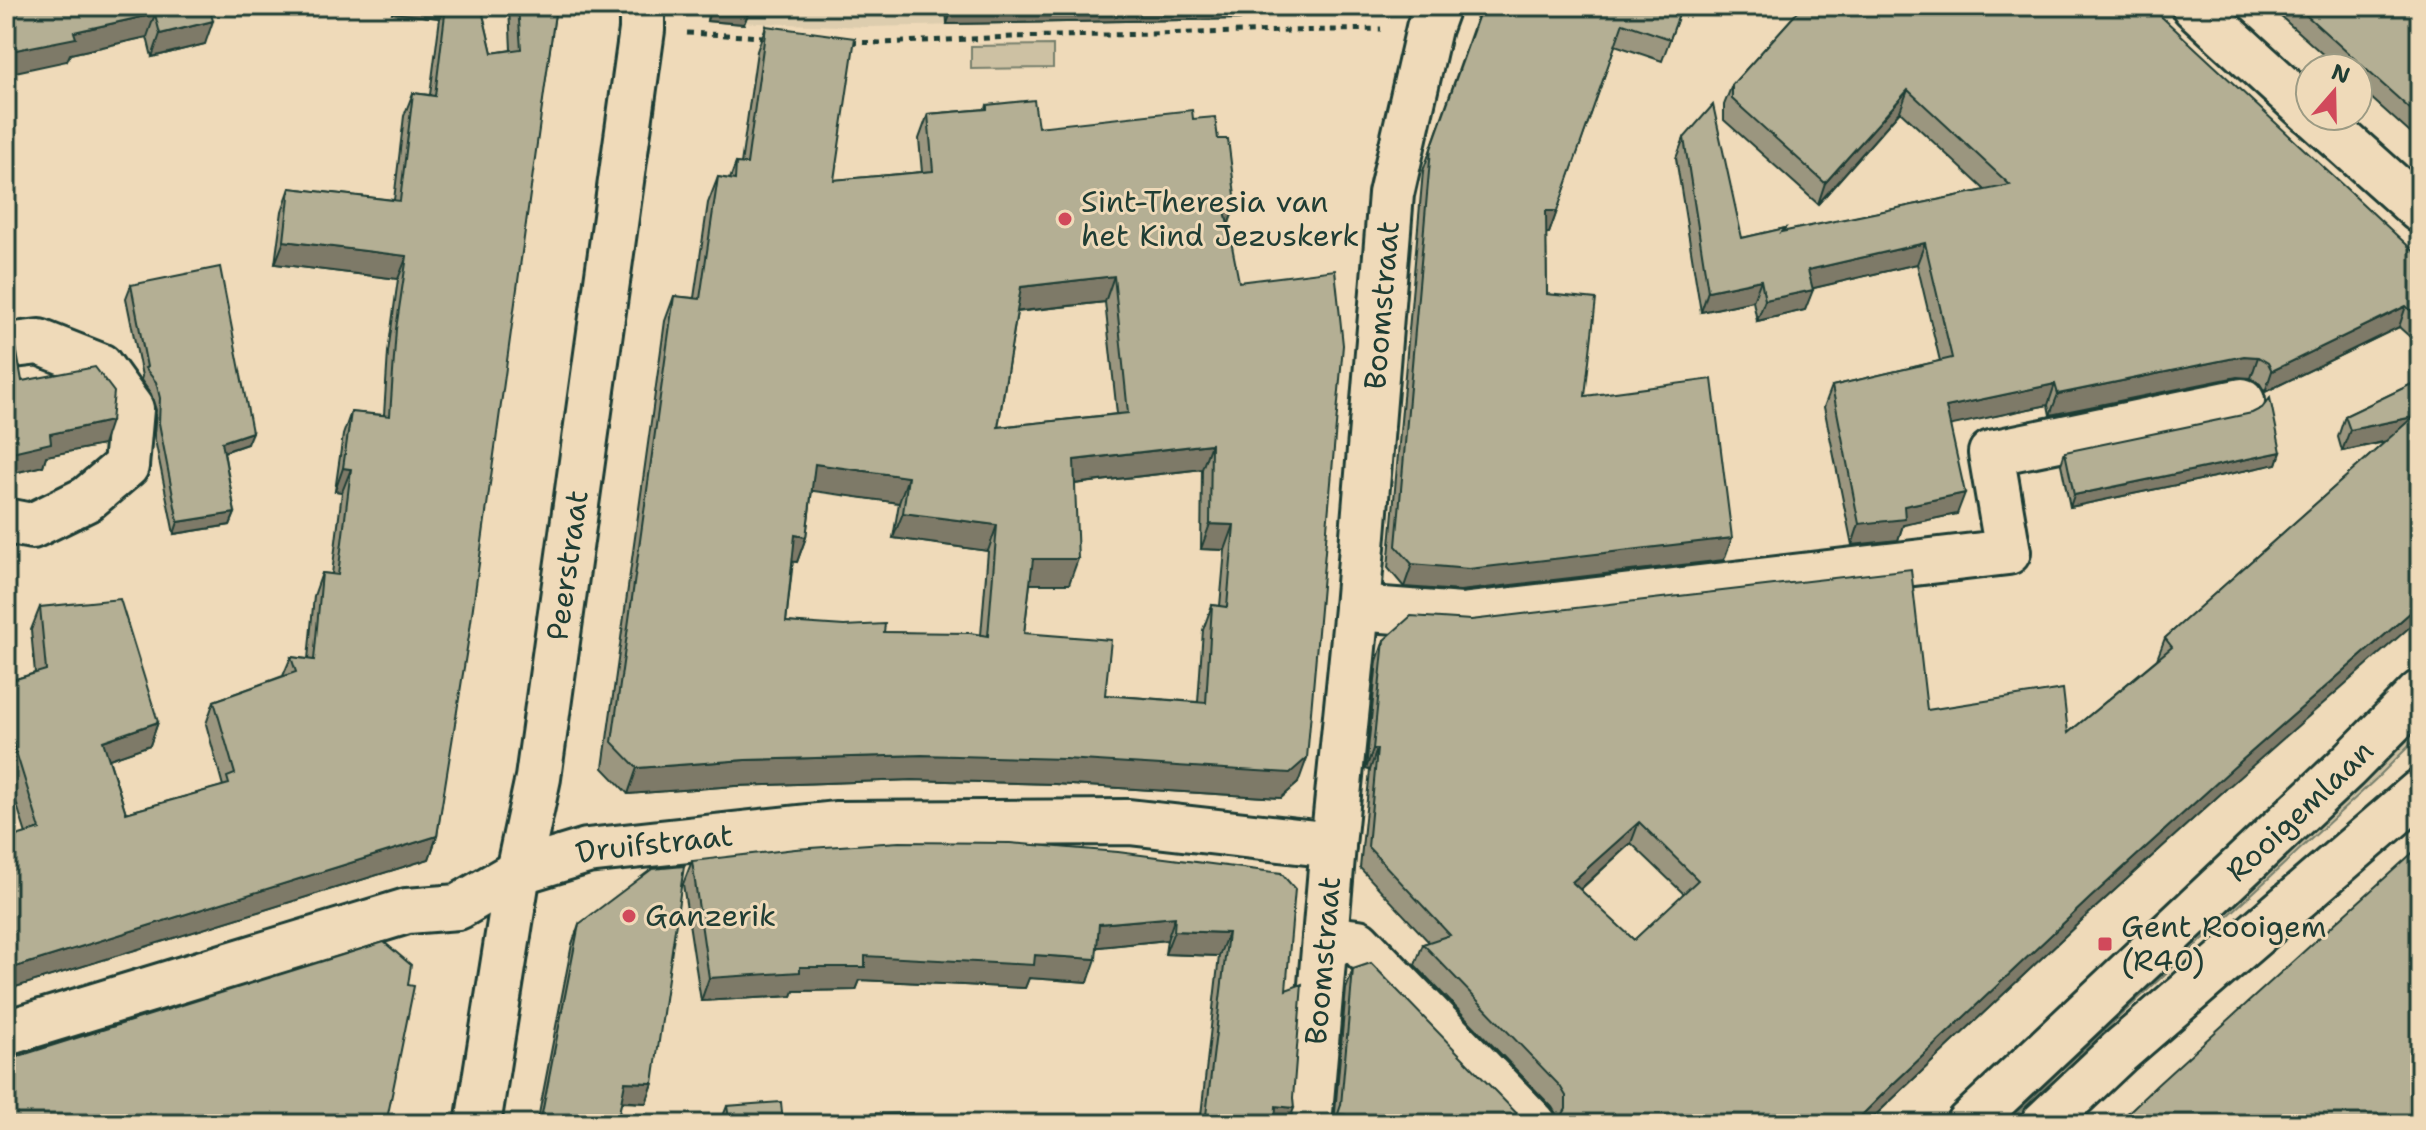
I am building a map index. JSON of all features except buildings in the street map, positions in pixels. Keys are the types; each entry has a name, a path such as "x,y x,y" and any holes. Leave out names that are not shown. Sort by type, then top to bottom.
{"street":[{"path":"2194,6 2294,97"},
{"name":"Boomstraat","path":"1309,1124 1357,608 1391,194 1433,17"},
{"name":"Peerstraat","path":"478,1124 518,872 538,778 642,18"},
{"path":"2334,132 2416,199"},
{"path":"6,346 39,342 100,366 131,409 126,466 87,499 32,526 6,521"},
{"path":"1357,608 1461,616 2008,552 1991,453 2242,401"},
{"name":"Rooigemlaan","path":"1968,1124 2346,768 2420,693"},
{"name":"Rooigemlaan","path":"2043,1124 2119,1052 2420,792"},
{"name":"Druifstraat","path":"6,1033 407,911 458,907 518,872 587,851 835,824 1129,822 1333,845"},
{"path":"1325,938 1358,942 1534,1124"}],"path":[{"path":"848,41 880,43 1433,17"},
{"path":"642,18 769,37"}],"shaded area":[{"path":"709,6 1399,6 1396,16 866,27 707,21"},
{"path":"1053,45 1053,68 971,69 971,46"},
{"path":"2420,724 2420,735 2377,778 2007,1124 1992,1124"}],"place":[{"name":"Sint-Theresia van het Kind Jezuskerk","path":"1065,219"},
{"name":"Ganzerik","path":"629,916"},
{"name":"Gent Rooigem (R40)","path":"2105,944"}]}
